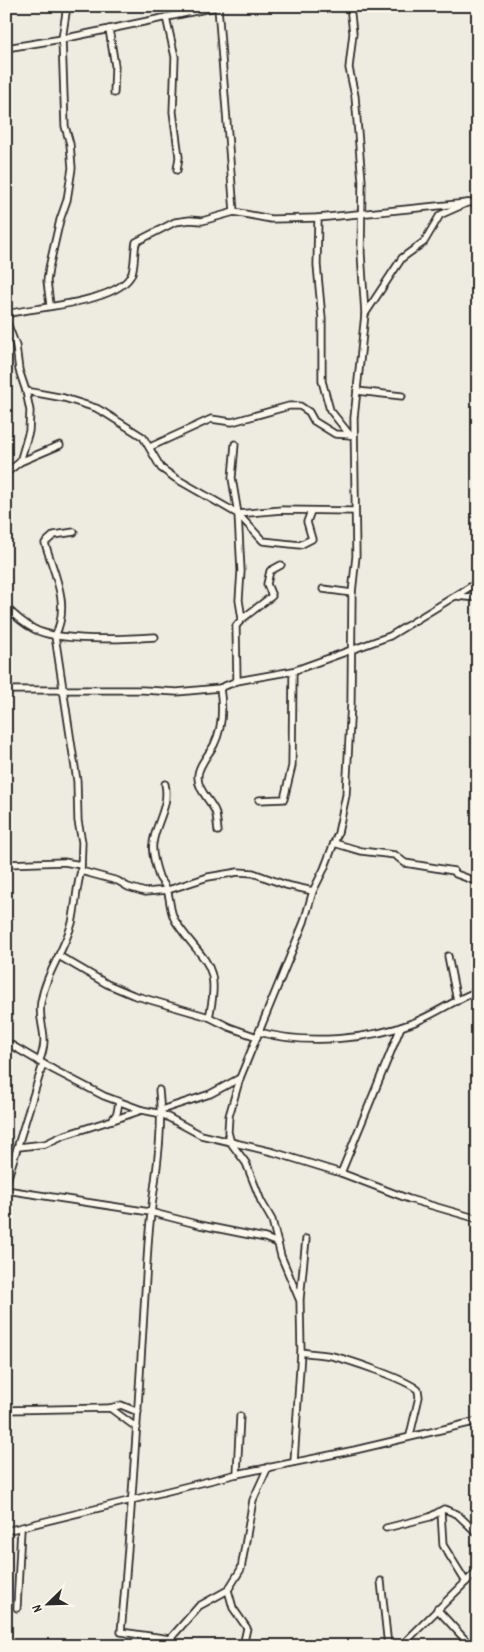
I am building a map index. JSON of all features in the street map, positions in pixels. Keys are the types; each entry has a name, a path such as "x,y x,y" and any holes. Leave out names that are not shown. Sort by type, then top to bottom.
{"street":[{"path":"50,305 47,281 49,268 60,220 67,200 72,168 70,144 65,126 62,39 67,6"},
{"path":"6,48 62,39 219,6 234,212"},
{"path":"300,1302 278,1244 272,1220 261,1201 251,1173 231,1143 228,1132 229,1116 240,1078 304,922 313,891 334,843 346,795 352,593 356,556 352,436 364,314 361,260 362,181 355,96 349,68 353,33 350,6"},
{"path":"166,17 175,56 173,112 179,157 177,170"},
{"path":"109,29 115,66 114,93"},
{"path":"6,314 94,297 118,288 132,272 135,243 184,220 202,222 234,212 271,219 318,218 478,202"},
{"path":"364,314 402,258 424,242 440,215 466,203"},
{"path":"318,218 317,265 322,318 322,381 330,410 352,436"},
{"path":"6,320 16,346 19,370 30,411 29,431 20,462"},
{"path":"26,391 96,408 136,432 150,446 161,468 238,514 263,540 300,545 312,539 307,522 311,511"},
{"path":"357,391 402,396"},
{"path":"150,446 211,420 228,423 289,406 300,406 309,412 314,421 335,434 352,436"},
{"path":"235,444 232,478 238,514 241,571 239,600 242,618"},
{"path":"6,473 20,462 60,445"},
{"path":"238,514 282,510 354,511"},
{"path":"6,1184 19,1147 45,1042 40,1004 48,975 59,956 72,923 81,868 82,842 78,821 77,782 55,636 63,614 61,598 45,543 54,535 74,532"},
{"path":"237,681 236,626 242,618 272,596 267,584 270,571 281,565"},
{"path":"6,690 177,692 220,688 237,681 293,671 390,636 478,582"},
{"path":"323,589 352,593"},
{"path":"454,596 467,595 478,598"},
{"path":"6,607 35,629 55,636 136,639 155,637"},
{"path":"259,800 284,799 292,766 293,671"},
{"path":"218,831 215,812 197,778 199,770 215,743 220,728 222,706 220,688"},
{"path":"165,784 168,797 153,842 160,878 168,890 168,897 175,921 197,951 206,959 210,967 215,993 209,1017"},
{"path":"334,843 361,851 395,855 406,863 454,871 456,874 478,882"},
{"path":"6,864 64,862 145,892 168,890 208,877 238,872 263,876 286,885 313,891"},
{"path":"59,956 107,984 133,995 161,1002 181,1011 209,1017 229,1027 258,1034 298,1038 344,1038 370,1035 401,1027 426,1017 478,991"},
{"path":"448,956 457,1001"},
{"path":"341,1173 401,1027"},
{"path":"6,1042 41,1063 119,1102 142,1110 162,1112 201,1135 273,1152 341,1173 409,1199 478,1219"},
{"path":"162,1112 210,1094 240,1078"},
{"path":"159,1090 162,1112 150,1212 133,1501 121,1632 170,1639"},
{"path":"112,1120 117,1113 119,1102"},
{"path":"19,1147 40,1146 62,1136 142,1110"},
{"path":"6,1190 150,1212 200,1226 265,1238 278,1244"},
{"path":"294,1462 301,1352 300,1302 306,1239"},
{"path":"301,1352 331,1356 395,1377 414,1386 418,1390 419,1397 410,1436"},
{"path":"6,1410 110,1408 124,1405 138,1412"},
{"path":"110,1408 137,1428"},
{"path":"237,1474 240,1416"},
{"path":"6,1531 237,1474 478,1421"},
{"path":"167,1646 170,1639 199,1606 228,1590 241,1569 253,1500 268,1468"},
{"path":"386,1528 430,1517 444,1509 457,1514 478,1534"},
{"path":"441,1512 443,1545 466,1582"},
{"path":"17,1608 22,1528"},
{"path":"401,1646 478,1570"},
{"path":"381,1582 388,1646"},
{"path":"228,1590 234,1608 247,1628 244,1646"},
{"path":"437,1609 471,1646"}]}
